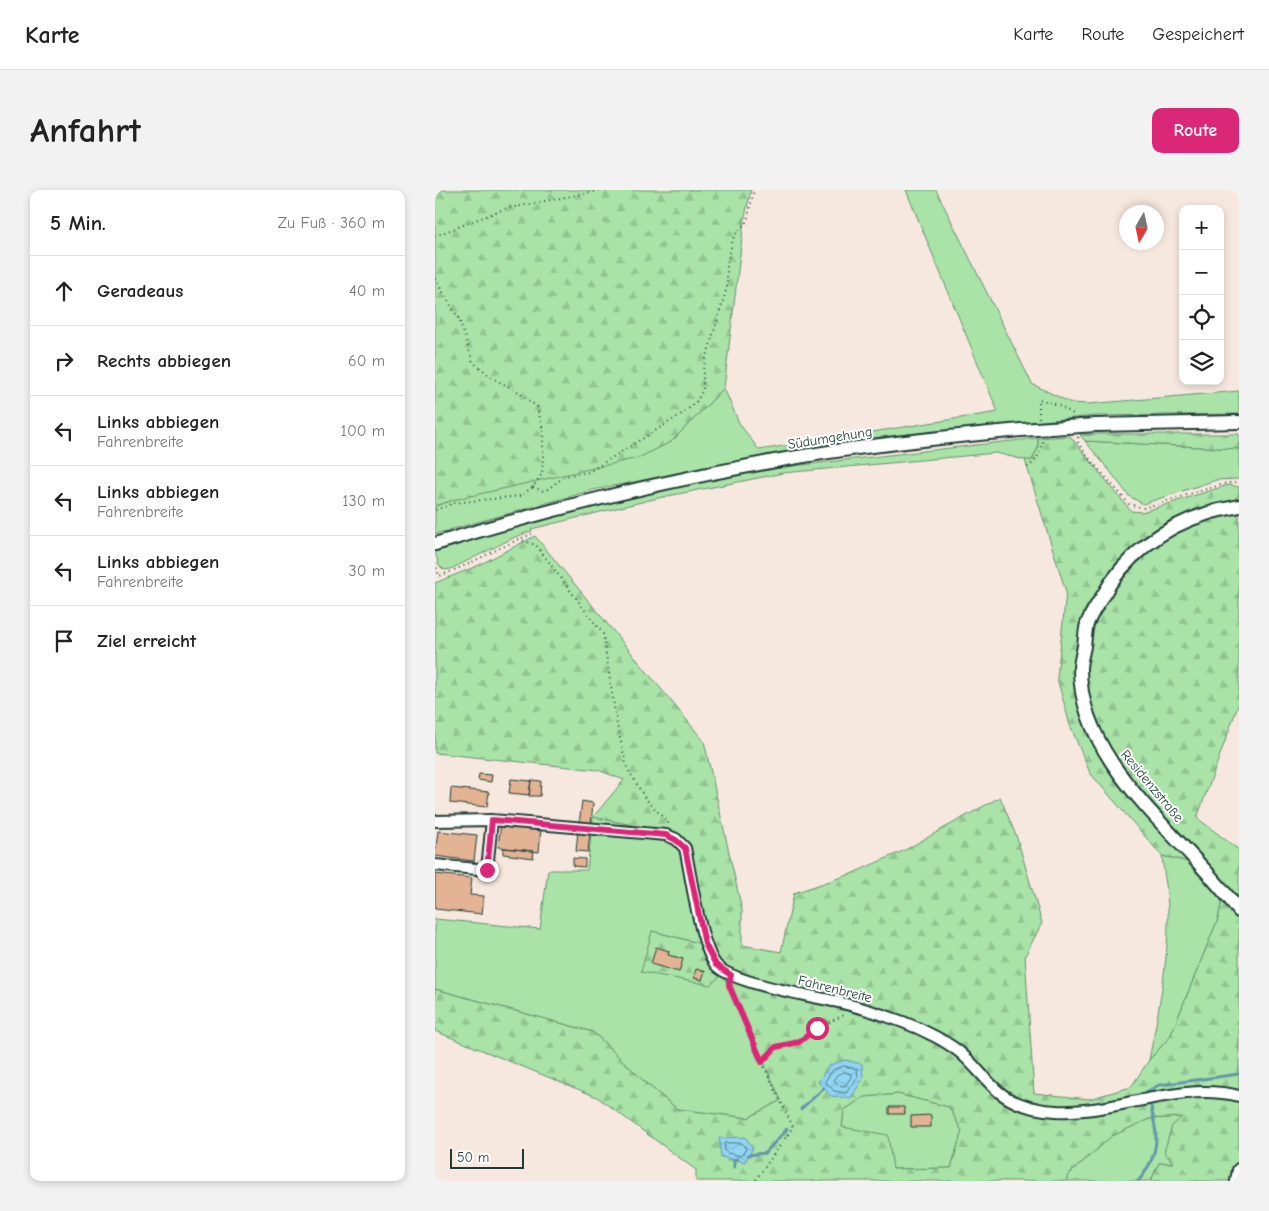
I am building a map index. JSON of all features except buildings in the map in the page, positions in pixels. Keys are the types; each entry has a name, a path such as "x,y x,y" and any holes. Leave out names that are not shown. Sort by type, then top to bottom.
{"main road":[{"name":"Südumgehung","path":"435,544 635,489 792,458 935,438 1021,430 1096,425 1239,422"},
{"name":"Residenzstraße","path":"1239,506 1205,514 1178,525 1130,557 1110,582 1087,623 1080,668 1083,697 1091,723 1101,747 1120,776 1239,910"},
{"path":"1237,1181 1239,1170"}],"lane":[{"name":"Fahrenbreite","path":"435,821 492,820 666,835 676,840 685,848 705,944 716,965 731,975 774,988 840,1002 903,1022 936,1038 964,1055 999,1092 1019,1104 1055,1111 1097,1109 1168,1094 1211,1092 1239,1096"},
{"path":"435,865 487,870 492,820"}],"path":[{"path":"435,236 504,209 603,190"},
{"path":"533,487 542,491 548,489 565,476 589,472 685,412 696,402 703,390 703,369 727,287 727,263 734,236 747,221 754,190"},
{"path":"435,279 459,319 473,362 494,379 517,391 537,407 543,430 542,474 533,487 520,496 454,503 435,510"},
{"path":"1039,419 1039,400 1058,405 1075,414"},
{"path":"1027,468 1036,460 1043,440 1042,433"},
{"path":"1077,434 1079,443 1089,458 1129,504 1143,508 1227,483 1239,483"},
{"path":"435,578 455,571 532,534"},
{"path":"519,539 536,545 603,634 617,725 627,768 645,798 672,828"},
{"path":"435,563 439,576"},
{"path":"731,975 729,985 762,1062 793,1127 755,1181"},
{"path":"762,1062 776,1047 799,1042 817,1028 857,1008"}],"green space":[{"path":"435,190 751,190 744,221 724,388 671,442 638,458 453,500 435,506"},
{"path":"906,190 936,190 1032,384 1071,403 1088,404 1239,391 1239,414 1095,416 879,437 767,455 593,490 435,534 435,506 671,442 724,388 739,423 759,450 998,412"},
{"path":"1239,434 1239,449 1085,441 1080,435"},
{"path":"1070,436 1131,511 1142,512 1228,485 1239,487 1239,703 1197,818 1239,850 1239,1175 1232,1174 1231,1181 1151,1181 1159,1163 1173,1163 1164,1152 1172,1126 1182,1117 1149,1119 1112,1136 1068,1175 1066,1181 696,1181 696,1170 597,1097 435,1031 435,989 593,1032 647,1084 677,1109 748,1118 781,1100 723,974 710,985 641,972 652,931 710,946 690,845 667,832 593,817 624,780 598,770 435,753 435,583 477,566 535,536 704,741 742,910 742,945 781,952 794,893 851,874 905,850 1000,797 1017,838 1042,923 1025,956 1034,1093 1089,1099 1131,1087 1149,1060 1170,1037 1218,919 1222,901 1186,861 1162,856 1090,773 1070,725 1057,678 1066,592 1025,460 1032,460 1038,448 1038,438","holes":["898,1094 949,1107 962,1131 951,1168 893,1169 888,1135 842,1127 844,1110 864,1097"]},
{"path":"1038,438 1038,448 1032,461 996,453 783,473 658,498 531,529 532,531 515,537 451,569 444,570 439,565 435,552 540,520 682,486 784,467"},
{"path":"1085,441 1239,449 1239,479 1216,480 1143,504 1129,496"},
{"path":"593,817 667,832 690,845 710,946 652,931 723,974 781,1100 748,1118 677,1109 647,1084 593,1032 435,989 435,919 540,929 548,870 587,870"},
{"path":"1162,856 1186,861 1222,901 1218,919 1170,1037 1149,1060 1164,977 1168,934 1167,894"},
{"path":"898,1094 949,1107 962,1131 951,1168 893,1169 842,1127 844,1110 864,1097"},
{"path":"1183,1117 1173,1163 1159,1163 1151,1181 1066,1181 1068,1175 1112,1136 1149,1119"}],"water":[{"path":"845,1060 862,1064 863,1079 850,1099 831,1096 818,1082 830,1065"},
{"path":"745,1137 753,1148 745,1162 721,1157 719,1138"}],"waterway":[{"path":"1146,1092 1159,1085 1239,1074"},
{"path":"801,1109 824,1088"},
{"path":"1138,1181 1148,1167 1155,1150 1155,1129 1151,1107"},
{"path":"748,1155 765,1153 787,1129"},
{"path":"734,1167 734,1160 737,1159"}],"route":[{"path":"487,870 492,820 666,835 676,840 685,848 705,944 716,965 731,975 729,985 762,1062 776,1047 799,1042 817,1028"}]}
